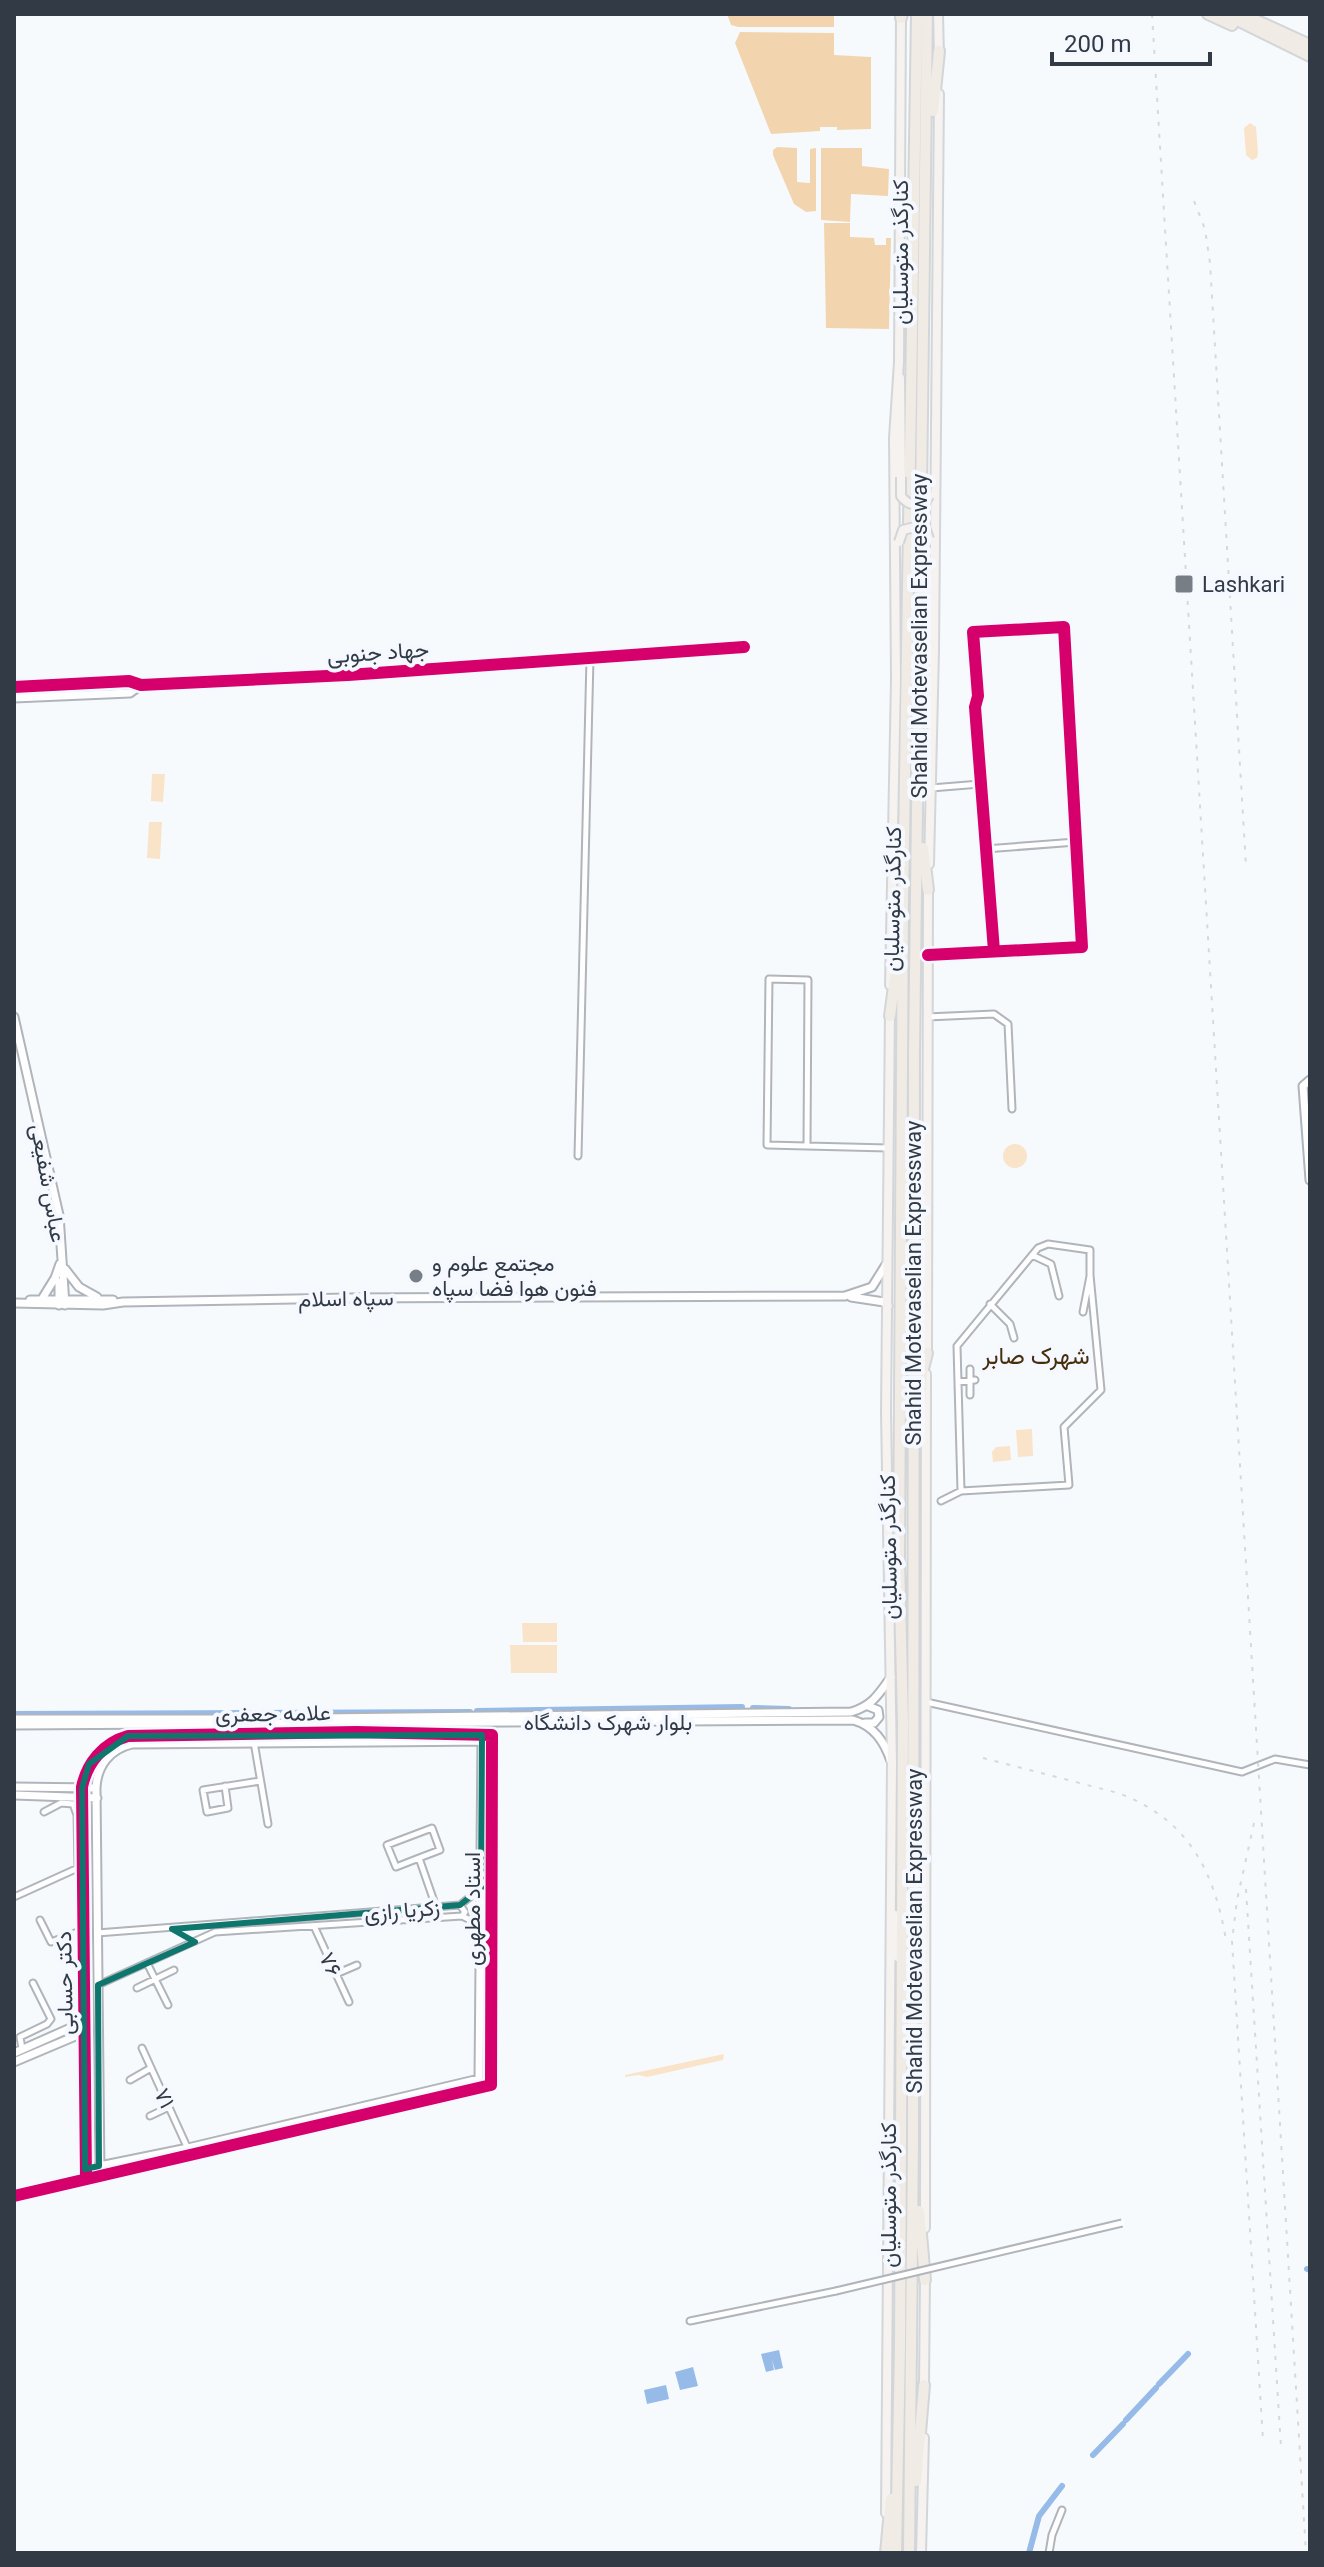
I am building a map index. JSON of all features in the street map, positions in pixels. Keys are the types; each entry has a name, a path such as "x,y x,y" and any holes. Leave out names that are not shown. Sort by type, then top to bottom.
{"highway":[{"name":"Shahid Motevaselian Expressway","path":"896,2553 902,1994 903,1722 899,1558 903,902 917,14"},
{"name":"Shahid Motevaselian Expressway","path":"909,2553 913,2141 914,1053 927,14"},
{"path":"1208,14 1269,37"},
{"path":"1225,14 1310,56"},
{"path":"1242,14 1310,45"},
{"path":"1253,14 1291,36"},
{"path":"927,161 939,51"},
{"path":"919,804 928,890"},
{"path":"890,1016 903,902"},
{"path":"913,1476 922,1373 927,1353"},
{"path":"913,2141 925,2280"},
{"path":"909,2535 924,2385"},
{"path":"886,2553 898,2429"}],"main road":[{"name":"کنارگذر متوسلیان","path":"921,2553 925,2280 927,1017 938,14"},
{"name":"کنارگذر متوسلیان","path":"886,2553 892,1763 887,1567 888,1148 896,673 894,438 899,362 901,15"},
{"path":"899,362 902,398 901,496 916,505 927,501 929,496 931,375 937,319"},
{"path":"896,673 899,542 903,530 915,527 926,530 929,539 929,709 932,737"},
{"path":"891,1858 902,1994"}],"street":[{"path":"928,955 1082,947 1064,627 973,632 980,784 994,951"},
{"name":"جهاد جنوبی","path":"14,687 129,681 141,685 348,675 744,647"},
{"path":"578,1156 590,658"},
{"name":"جهاد جنوبی","path":"14,698 130,693 141,685"},
{"path":"931,788 980,784"},
{"path":"985,849 1076,842"},
{"path":"807,1146 808,980 769,979 767,1145 807,1146 888,1148"},
{"path":"927,1017 994,1014 1008,1024 1012,1109"},
{"name":"عباس شفیعی","path":"14,1017 59,1215 62,1302"},
{"name":"عباس شفیعی","path":"14,1033 57,1215 61,1264"},
{"path":"1310,1080 1303,1086 1310,1180"},
{"path":"941,1501 961,1491 1069,1485 1064,1427 1101,1390 1090,1250 1048,1244 1038,1248 957,1346 961,1491"},
{"path":"1032,1255 1051,1264 1059,1296"},
{"name":"سپاه اسلام","path":"14,1302 845,1296 872,1287 888,1261"},
{"path":"42,1299 61,1264 79,1287 103,1299"},
{"path":"1083,1312 1090,1275"},
{"path":"845,1296 884,1302 889,1307"},
{"name":"سپاه اسلام","path":"14,1302 103,1299 123,1302"},
{"path":"990,1304 1010,1324 1014,1338"},
{"path":"970,1369 970,1395"},
{"path":"958,1382 972,1380"},
{"path":"865,1723 874,1723 879,1717 878,1710 868,1706 891,1677"},
{"path":"924,1702 1242,1772 1275,1759 1310,1765"},
{"name":"بلوار شهرک دانشگاه","path":"749,1718 851,1712 868,1706"},
{"name":"بلوار شهرک دانشگاه","path":"14,1722 749,1718 853,1720 865,1723"},
{"path":"865,1723 880,1738 892,1763"},
{"path":"253,1733 268,1824"},
{"name":"علامه جعفری","path":"82,1787 89,1764 116,1740 128,1736 253,1733 492,1738"},
{"name":"علامه جعفری","path":"96,1788 100,1765 123,1746 132,1744 482,1738"},
{"name":"استاد مطهری","path":"357,2112 476,2081 480,2076 482,1738"},
{"name":"استاد مطهری","path":"357,2112 492,2083 492,1738"},
{"path":"225,1786 228,1808 207,1812 203,1790 225,1786 260,1781"},
{"path":"14,1787 96,1788"},
{"name":"دکتر حسابی","path":"82,1787 86,2174"},
{"name":"دکتر حسابی","path":"96,1788 100,2171"},
{"path":"14,1795 97,1798"},
{"path":"14,1897 78,1868 77,1815 73,1804 61,1803 44,1812"},
{"path":"432,1828 440,1850 419,1858 396,1867 387,1845 432,1828"},
{"path":"419,1858 436,1907"},
{"path":"460,1905 481,1888"},
{"name":"زکریا رازی","path":"97,1933 189,1932 325,1916 460,1905 465,1912 462,1916 215,1932 98,1985"},
{"path":"419,1908 420,1919"},
{"path":"325,1916 326,1925"},
{"path":"462,1916 472,1921 481,1933"},
{"path":"40,1920 51,1942 83,1930"},
{"name":"۷۶","path":"314,1926 349,2002"},
{"path":"189,1932 195,1942"},
{"path":"147,1963 168,2005"},
{"path":"336,1974 357,1965"},
{"path":"137,1988 174,1970"},
{"path":"33,1983 51,2019 16,2041 18,2052 84,2022"},
{"path":"14,2062 85,2032"},
{"name":"۷۱","path":"142,2048 189,2151"},
{"path":"130,2080 151,2068"},
{"path":"150,2116 169,2107"},
{"path":"14,2196 86,2174 357,2112"},
{"path":"690,2321 836,2291 1122,2223"},
{"path":"1049,2553 1062,2510"}],"highlighted area":[{"path":"482,1735 481,1888 460,1905 172,1929 195,1942 98,1985 99,2166 85,2169 82,1788 89,1764 128,1736"}],"shaded area":[{"path":"727,14 834,14 834,27 738,27 731,25"},
{"path":"740,32 834,33 834,55 871,57 871,129 820,127 820,131 771,134 735,43"},
{"path":"1250,123 1256,127 1258,153 1257,158 1252,160 1246,155 1244,128"},
{"path":"777,147 797,148 797,182 810,183 810,149 816,148 816,211 806,212 794,204 773,155"},
{"path":"821,148 862,148 862,166 889,169 888,196 851,194 850,222 821,220"},
{"path":"824,223 850,223 850,237 874,238 875,245 886,245 886,238 891,238 889,329 826,328"},
{"path":"152,774 165,774 163,802 151,801"},
{"path":"149,822 162,822 160,859 147,858"},
{"path":"1015,1144 1024,1147 1027,1156 1024,1165 1015,1168 1006,1165 1003,1156 1006,1147"},
{"path":"1032,1429 1033,1456 1018,1457 1016,1430"},
{"path":"1010,1446 1011,1460 993,1462 992,1452 996,1447"},
{"path":"522,1623 557,1623 557,1642 523,1642"},
{"path":"510,1645 557,1645 557,1673 511,1673"},
{"path":"724,2054 723,2060 647,2077 625,2077 625,2075"}],"water":[{"path":"779,2350 783,2368 775,2370 772,2360 774,2370 766,2372 761,2354"},
{"path":"693,2367 698,2386 680,2390 675,2372"},
{"path":"666,2385 669,2399 647,2404 644,2390"}],"waterway":[{"path":"477,1711 742,1707"},
{"path":"753,1708 789,1709"},
{"path":"14,1714 470,1712"},
{"path":"1159,2384 1188,2354"},
{"path":"1126,2420 1156,2388"},
{"path":"1093,2455 1123,2424"},
{"path":"1029,2553 1039,2516 1062,2486"}],"railway":[{"path":"1152,14 1306,2553"},
{"path":"1194,201 1205,229 1210,263 1246,866"},
{"path":"983,1758 1118,1793 1163,1817 1180,1832 1205,1870 1214,1891 1226,1940"},
{"path":"1254,1823 1237,1900 1232,1941 1263,2440"},
{"path":"1246,1889 1281,2447"}],"cycle path":[{"path":"928,955 1082,947 1064,627 973,632 978,696 975,707 994,951"},
{"path":"14,687 129,681 141,685 348,675 744,647"},
{"path":"14,2196 491,2085 492,1735 356,1732 128,1736 98,1755 82,1787 86,2178"}],"place":[{"name":"Lashkari","path":"1184,584"},
{"name":"مجتمع علوم و فنون هوا فضا سپاه","path":"416,1276"}],"district":[{"name":"شهرک صابر","path":"1036,1356"}]}
